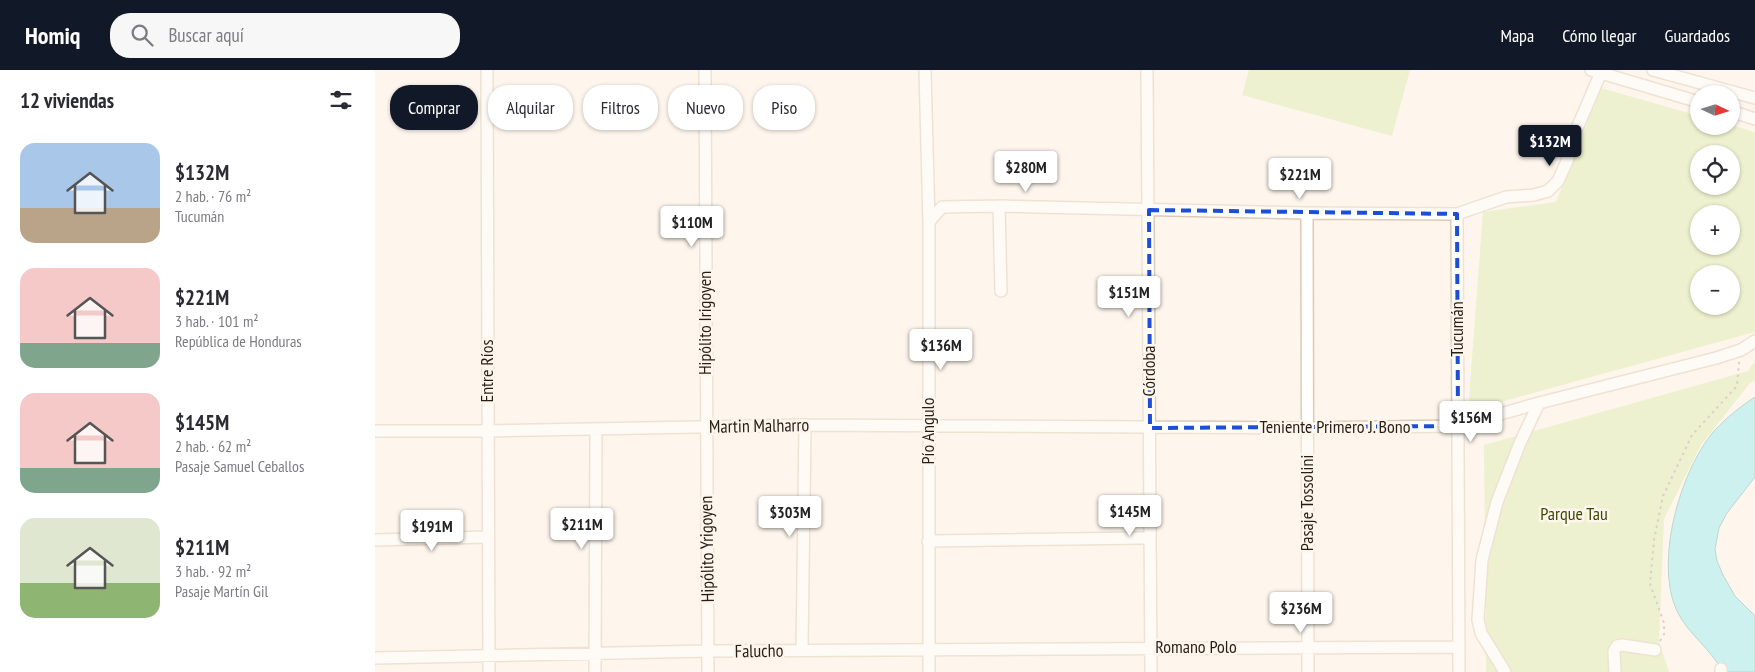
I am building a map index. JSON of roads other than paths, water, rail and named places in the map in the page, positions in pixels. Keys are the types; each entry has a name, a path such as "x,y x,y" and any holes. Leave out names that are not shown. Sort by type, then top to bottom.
{"street":[{"name":"Entre Ríos","path":"487,70 487,537 489,672"},
{"name":"Hipólito Irigoyen","path":"705,70 705,426"},
{"name":"Pío Angulo","path":"925,70 929,222 929,672"},
{"name":"Córdoba","path":"1141,70 1145,209 1147,428 1147,647 1143,672"},
{"name":"Córdoba","path":"1145,209 1147,70"},
{"path":"1653,70 1755,98"},
{"path":"929,222 942,207 999,206 1307,213 1457,214 1506,197 1534,195 1548,191 1558,181 1567,161 1575,133 1598,71 1690,99"},
{"path":"1740,114 1755,118"},
{"path":"999,206 1001,291"},
{"name":"Pasaje Tossolini","path":"1307,213 1308,672"},
{"name":"Tucumán","path":"1457,214 1459,672"},
{"name":"Teniente Primero J. Bono","path":"1147,428 1458,426 1539,403 1716,358 1741,350 1755,341"},
{"path":"1505,672 1481,634 1478,620 1482,560 1497,502 1520,443 1539,403"},
{"name":"Martin Malharro","path":"375,431 487,431 805,425 1147,428"},
{"path":"802,650 805,425"},
{"name":"Hipólito Yrigoyen","path":"705,426 708,672"},
{"name":"Córdoba","path":"1147,428 1143,538 1147,647 1151,672"},
{"path":"595,672 596,429"},
{"path":"375,540 487,537"},
{"path":"928,541 1143,538"},
{"path":"1615,672 1614,651 1617,646 1622,645 1655,650"},
{"name":"Falucho","path":"375,658 708,651 1147,647"},
{"name":"Romano Polo","path":"1147,647 1458,647"}],"water":[{"path":"1755,397 1755,477 1727,513 1719,528 1715,549 1717,561 1735,596 1755,616 1755,672 1723,672 1687,627 1677,611 1671,591 1668,568 1670,543 1681,493 1702,448 1723,421"}],"park label":[{"name":"Parque Tau","path":"1574,514"}]}
